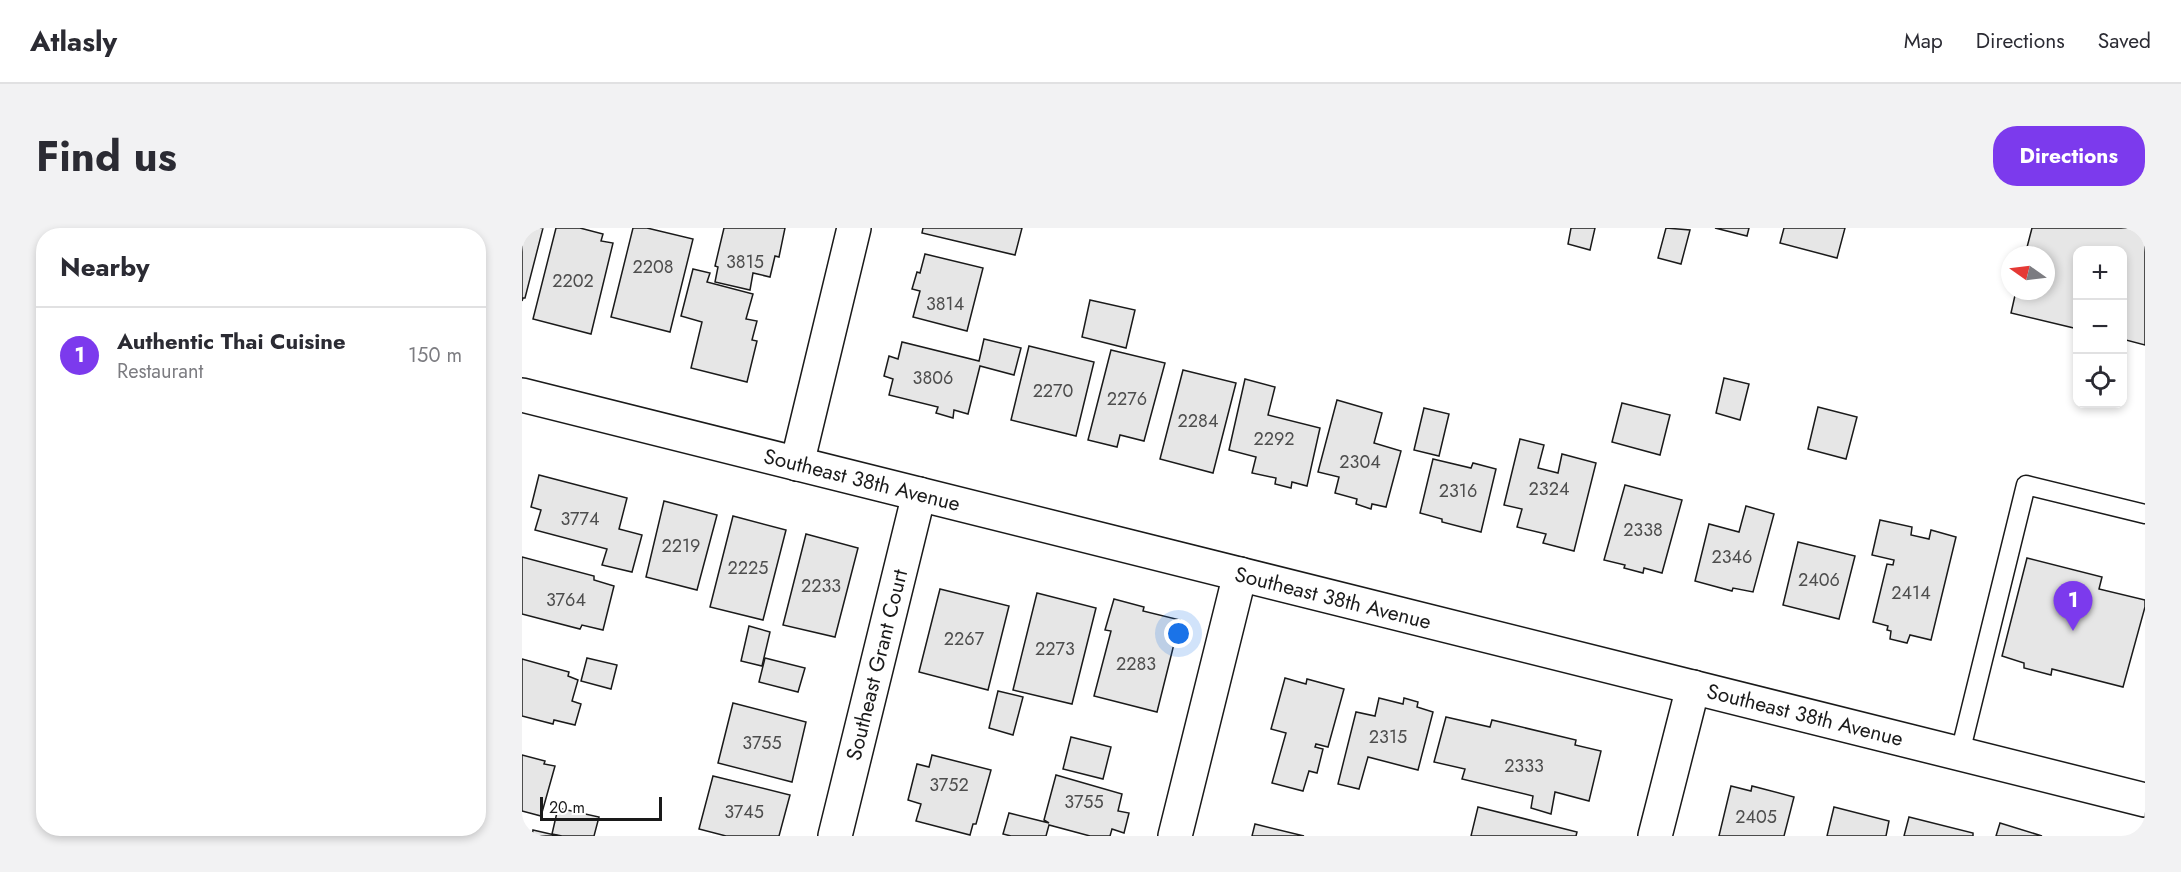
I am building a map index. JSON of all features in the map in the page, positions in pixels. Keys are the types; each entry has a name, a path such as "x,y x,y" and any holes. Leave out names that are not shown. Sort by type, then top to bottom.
{"street":[{"path":"797,464 854,228"},
{"name":"Southeast 38th Avenue","path":"522,395 2145,800"},
{"name":"Southeast Grant Court","path":"835,836 919,494"},
{"path":"1175,836 1240,574"},
{"path":"1655,836 1692,687"}],"lane":[{"path":"1960,753 2026,485 2145,514"}],"building":[{"path":"522,228 543,228 525,298 522,301"},
{"path":"556,228 580,228 603,234 601,241 613,243 591,334 533,319"},
{"path":"633,228 647,228 693,239 670,332 611,317"},
{"path":"724,228 785,228 779,257 775,256 770,277 753,273 750,290 715,282 718,267 715,266"},
{"path":"923,228 1022,228 1015,255 922,233"},
{"path":"1571,228 1595,228 1590,250 1568,244"},
{"path":"1666,228 1690,230 1681,264 1658,258"},
{"path":"1715,228 1749,228 1747,236"},
{"path":"1784,228 1845,228 1837,258 1780,243"},
{"path":"2032,228 2132,228 2145,231 2145,345 2127,340 2127,246 2073,246 2073,328 2011,313 2014,300 2055,300 2055,246 2027,246"},
{"path":"925,254 983,268 967,331 913,317 920,291 912,289 917,272 920,273"},
{"path":"693,269 710,273 707,282 753,294 746,319 757,321 752,340 757,341 747,382 691,368 702,322 681,316"},
{"path":"1090,300 1135,310 1126,348 1082,337"},
{"path":"984,339 1021,348 1014,375 980,366 968,414 954,410 953,418 936,413 938,407 889,395 893,379 884,376 889,356 898,359 902,342 979,361"},
{"path":"1029,346 1094,362 1076,436 1011,420"},
{"path":"1111,350 1165,363 1144,441 1120,435 1117,447 1088,440"},
{"path":"1183,370 1236,383 1213,473 1160,459"},
{"path":"1724,378 1749,384 1740,420 1716,413"},
{"path":"1245,379 1275,387 1268,415 1320,428 1307,486 1292,482 1291,488 1275,484 1276,478 1252,473 1256,457 1229,450"},
{"path":"1337,400 1382,413 1374,443 1401,451 1386,507 1372,504 1371,509 1356,504 1357,499 1335,493 1339,477 1318,472"},
{"path":"1622,403 1670,415 1660,455 1612,442"},
{"path":"1818,407 1857,417 1846,459 1808,449"},
{"path":"1424,408 1449,414 1439,456 1414,450"},
{"path":"1520,439 1544,445 1538,468 1558,473 1562,454 1596,463 1574,551 1543,543 1546,534 1517,527 1522,509 1504,505"},
{"path":"1433,459 1471,468 1473,463 1496,469 1481,532 1442,522 1442,519 1420,513"},
{"path":"539,475 627,498 619,529 642,535 632,572 602,565 607,549 535,530 541,510 531,507"},
{"path":"1625,485 1682,500 1662,573 1644,568 1643,573 1624,568 1625,565 1604,560"},
{"path":"664,501 717,515 697,590 646,577"},
{"path":"1746,506 1774,514 1753,592 1733,588 1732,591 1695,581 1709,524 1739,532"},
{"path":"733,516 786,530 763,620 710,607"},
{"path":"1880,520 1912,527 1911,535 1929,539 1931,530 1956,537 1931,640 1910,635 1907,643 1890,639 1891,631 1887,630 1888,626 1873,622 1887,564 1893,565 1894,560 1872,555"},
{"path":"806,534 858,548 835,637 783,625"},
{"path":"1798,542 1855,556 1839,619 1783,605"},
{"path":"522,557 594,576 594,580 614,586 603,630 582,625 580,629 522,614"},
{"path":"2027,558 2102,577 2099,589 2145,600 2123,687 2052,669 2051,675 2024,668 2024,663 2002,656"},
{"path":"940,589 1009,606 988,690 919,672"},
{"path":"1037,593 1096,608 1072,704 1013,690"},
{"path":"1114,599 1144,607 1143,611 1180,620 1157,712 1094,696 1111,631 1105,630"},
{"path":"749,626 770,632 762,666 741,661"},
{"path":"587,658 617,665 611,689 581,681"},
{"path":"765,658 805,668 798,692 759,682"},
{"path":"522,659 569,672 568,676 578,680 572,701 581,704 575,725 554,720 553,724 522,716"},
{"path":"1285,678 1306,684 1307,679 1344,689 1328,747 1316,744 1315,747 1323,749 1317,773 1309,771 1303,791 1272,783 1286,733 1271,729"},
{"path":"998,691 1023,697 1013,735 989,728"},
{"path":"1379,698 1403,704 1404,698 1418,702 1417,707 1433,712 1418,770 1368,757 1359,789 1338,784 1356,712 1375,716"},
{"path":"733,703 806,722 792,782 718,763"},
{"path":"1446,717 1490,727 1492,720 1576,740 1575,745 1601,751 1589,801 1555,792 1551,814 1531,808 1533,796 1462,779 1465,769 1434,762"},
{"path":"1071,737 1111,747 1103,779 1063,769"},
{"path":"522,755 555,766 541,816 522,811"},
{"path":"932,755 991,770 976,824 973,824 970,835 916,821 921,804 908,800 917,764 929,767"},
{"path":"1056,775 1122,794 1118,811 1129,813 1124,833 1112,829 1110,836 1090,836 1049,825 1046,836 1003,834 1009,813 1049,823 1044,820"},
{"path":"713,776 790,795 779,836 726,836 699,829"},
{"path":"1731,786 1751,791 1752,786 1794,797 1784,836 1719,836"},
{"path":"1478,807 1577,832 1576,836 1471,836"},
{"path":"1834,807 1889,821 1886,836 1827,836"},
{"path":"558,808 599,817 594,836 552,834"},
{"path":"1909,817 1973,833 1973,836 1904,836"},
{"path":"2000,823 2042,836 1996,836"},
{"path":"1255,824 1304,836 1252,836"},
{"path":"533,830 559,836 532,836"}],"place":[{"name":"Authentic Thai Cuisine","path":"2073,631"}]}
